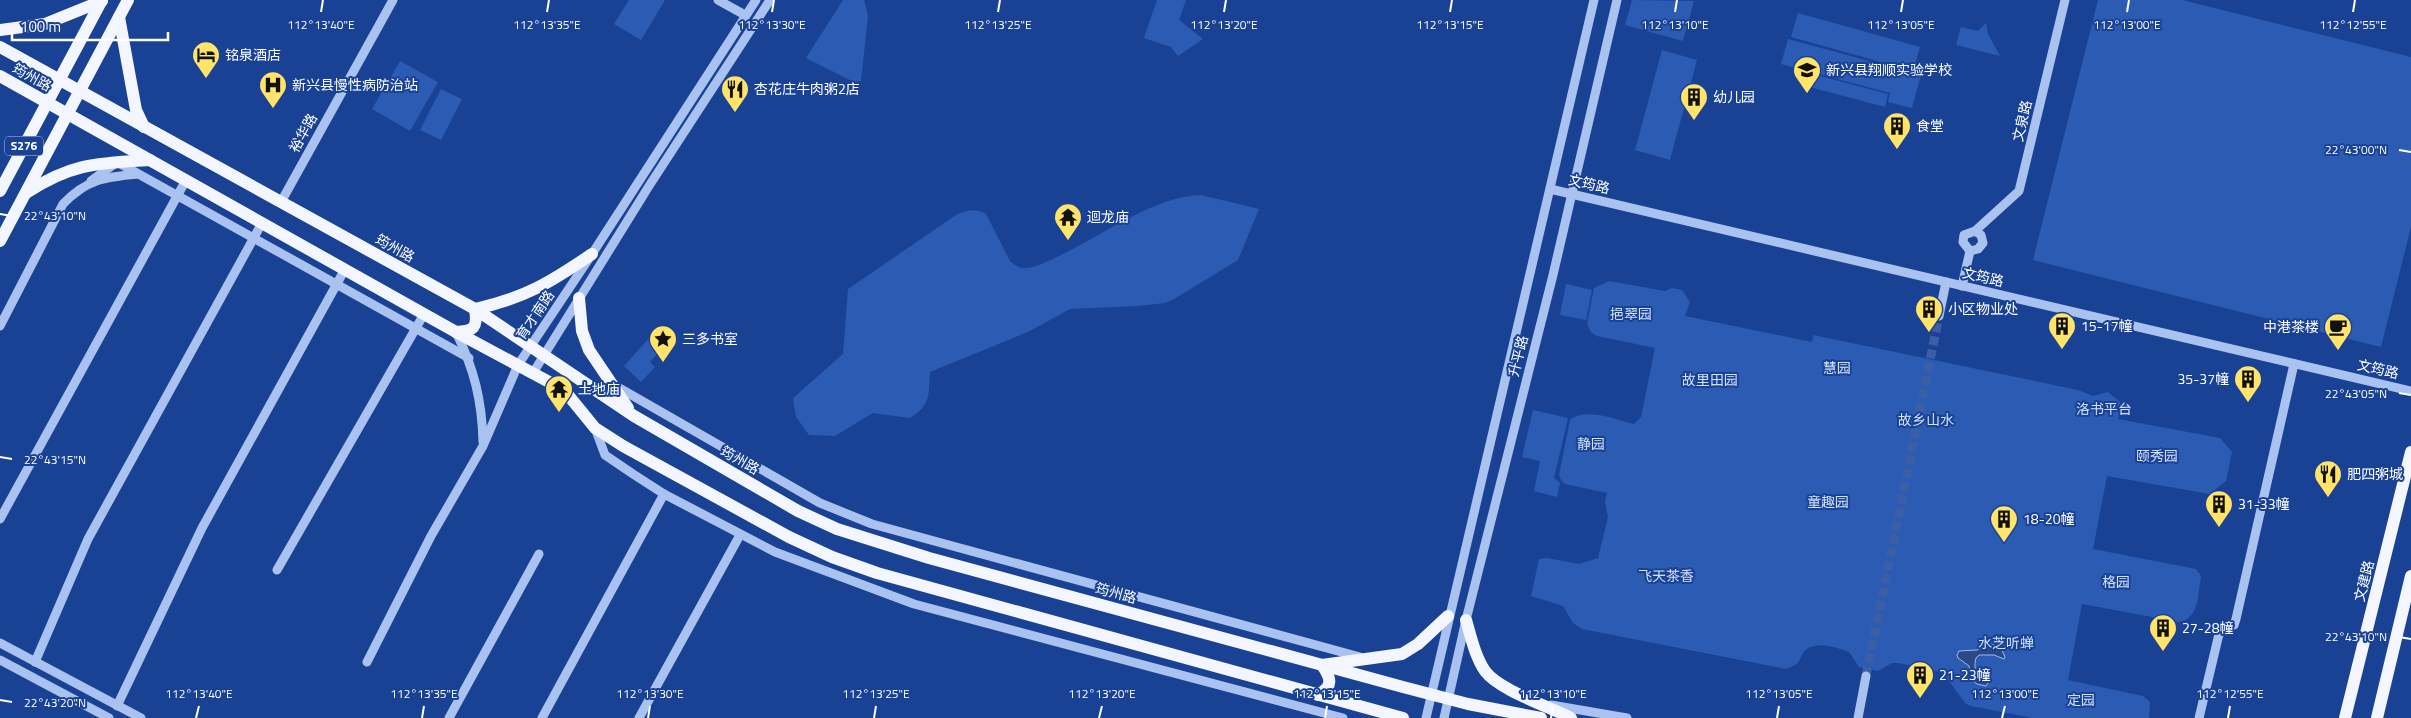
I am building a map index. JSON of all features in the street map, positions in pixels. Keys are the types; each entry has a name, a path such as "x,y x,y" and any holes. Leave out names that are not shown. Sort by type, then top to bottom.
{"main road":[{"name":"S276","path":"0,187 48,103 102,0"},
{"path":"0,30 44,24 102,0"},
{"name":"S276","path":"0,241 128,0"},
{"path":"119,17 136,110 144,127"},
{"name":"筠州路","path":"0,47 475,309 634,416 798,511 837,529 929,558 1430,694 1541,718"},
{"name":"筠州路","path":"0,76 456,332 564,390 595,428 623,446 789,537 832,557 876,573 1403,718"},
{"path":"24,195 48,178 67,170 117,162 150,160"},
{"path":"456,332 469,331 475,326 477,319 475,309 497,304 548,284 592,254"},
{"path":"579,298 582,331 589,350 609,382 634,416"},
{"name":"文建路","path":"2345,718 2411,452"},
{"path":"2377,718 2411,576"},
{"path":"1318,695 1328,689 1330,684 1330,676 1322,665 1402,654 1418,644 1448,616"},
{"path":"1466,620 1477,657 1486,672 1498,684 1571,718"}],"street":[{"name":"裕华路","path":"281,202 393,0"},
{"path":"718,0 746,15"},
{"name":"育才南路","path":"367,662 431,536 483,446 518,365 756,0"},
{"name":"育才南路","path":"533,373 649,186 770,0"},
{"name":"升平路","path":"1426,718 1448,616 1594,0"},
{"name":"升平路","path":"1444,718 1447,698 1572,194 1617,0"},
{"name":"文泉路","path":"1975,231 1981,235 1983,243 1978,250 1970,250 1964,246 1963,238 1967,232 1975,231 2019,191 2065,0"},
{"path":"0,326 63,204 76,190 92,181 117,162 469,358"},
{"path":"92,181 138,174"},
{"path":"0,519 176,195 186,180"},
{"name":"文筠路","path":"1550,189 2411,391"},
{"path":"35,662 88,539 262,223"},
{"name":"文泉路","path":"1962,286 1970,250"},
{"path":"117,706 202,528 345,269"},
{"path":"1939,316 1946,282"},
{"path":"277,570 424,314"},
{"path":"456,332 469,358 482,406 483,446"},
{"path":"2199,718 2219,634 2234,625 2236,619 2294,364"},
{"path":"609,382 820,503 872,524 1363,658"},
{"path":"595,428 605,455 664,494 775,552 914,604 1343,718"},
{"path":"542,718 664,494"},
{"path":"639,718 740,535"},
{"path":"449,718 539,554"},
{"path":"0,643 140,718"},
{"path":"0,660 109,718"},
{"path":"1858,718 1866,676"},
{"path":"1541,703 1627,718"}],"green space":[{"path":"629,0 665,0 641,40 614,24"},
{"path":"843,0 864,0 868,16 861,81 854,82 806,58"},
{"path":"1157,0 1186,0 1179,20 1203,39 1178,56 1171,47 1144,38"},
{"path":"1632,0 1694,1 1683,41 1625,25"},
{"path":"2098,0 2182,0 2411,57 2411,227 2381,347 2033,260"},
{"path":"1798,13 1920,47 1913,71 1791,37"},
{"path":"1986,23 1988,34 2000,56 1956,45 1961,27 1978,31"},
{"path":"1788,39 1921,75 1912,108 1888,102 1890,93 1781,64"},
{"path":"1662,50 1697,60 1670,160 1635,150"},
{"path":"400,61 438,82 410,131 372,109"},
{"path":"1809,73 1888,94 1885,107 1806,86"},
{"path":"441,89 462,99 441,140 420,130"},
{"path":"1201,195 1259,209 1238,260 1174,299 1165,303 1138,306 1070,309 1030,331 930,372 928,398 922,408 910,418 873,413 835,436 809,435 796,417 793,398 843,354 848,289 956,215 971,210 986,214 1010,261 1019,267 1029,268 1067,252 1149,208 1184,197"},
{"path":"1609,281 1665,291 1672,288 1682,290 1690,302 1685,316 1812,342 1813,335 2078,390 2093,396 2108,392 2120,402 2121,412 2118,419 2220,438 2232,452 2226,481 2210,494 2107,476 2093,549 2196,569 2201,576 2194,611 2186,620 2179,622 2082,604 2068,680 2143,696 2150,702 2149,718 2033,718 1971,706 1966,704 1942,672 1898,663 1892,663 1878,671 1859,667 1849,652 1825,645 1813,646 1807,649 1797,664 1786,669 1582,629 1573,623 1563,606 1531,596 1539,559 1547,558 1579,564 1598,558 1608,517 1605,502 1607,493 1565,484 1559,475 1570,420 1577,416 1593,414 1634,424 1641,417 1655,348 1597,336 1591,332 1587,324 1594,288"},
{"path":"1566,284 1592,290 1586,320 1560,315"},
{"path":"651,336 663,347 650,362 655,367 641,382 624,366"},
{"path":"1533,410 1568,418 1554,478 1560,483 1557,497 1534,491 1540,461 1522,457"}],"shaded area":[{"path":"1992,644 2001,648 2005,657 2004,659 1994,655 1979,655 1975,663 1976,671 1989,682 1986,686 1977,684 1972,680 1969,666 1958,658 1957,655 1959,651 1977,650"}],"tunnel":[{"path":"1866,676 1939,316"}],"place":[{"name":"铭泉酒店","path":"206,79"},
{"name":"新兴县翔顺实验学校","path":"1807,94"},
{"name":"新兴县慢性病防治站","path":"273,109"},
{"name":"杏花庄牛肉粥2店","path":"735,113"},
{"name":"幼儿园","path":"1694,121"},
{"name":"食堂","path":"1897,150"},
{"name":"迴龙庙","path":"1068,241"},
{"name":"小区物业处","path":"1929,333"},
{"name":"15-17幢","path":"2062,350"},
{"name":"中港茶楼","path":"2338,351"},
{"name":"三多书室","path":"663,363"},
{"name":"35-37幢","path":"2248,403"},
{"name":"土地庙","path":"559,413"},
{"name":"肥四粥城","path":"2328,498"},
{"name":"31-33幢","path":"2219,528"},
{"name":"18-20幢","path":"2004,543"},
{"name":"27-28幢","path":"2163,652"},
{"name":"21-23幢","path":"1920,699"}],"park label":[{"name":"挹翠园","path":"1631,314"},
{"name":"慧园","path":"1837,368"},
{"name":"故里田园","path":"1710,380"},
{"name":"洛书平台","path":"2104,409"},
{"name":"故乡山水","path":"1926,420"},
{"name":"静园","path":"1591,444"},
{"name":"颐秀园","path":"2157,456"},
{"name":"童趣园","path":"1828,502"},
{"name":"飞天茶香","path":"1666,576"},
{"name":"格园","path":"2116,582"},
{"name":"水芝听蝉","path":"2006,643"},
{"name":"定园","path":"2081,700"}]}
